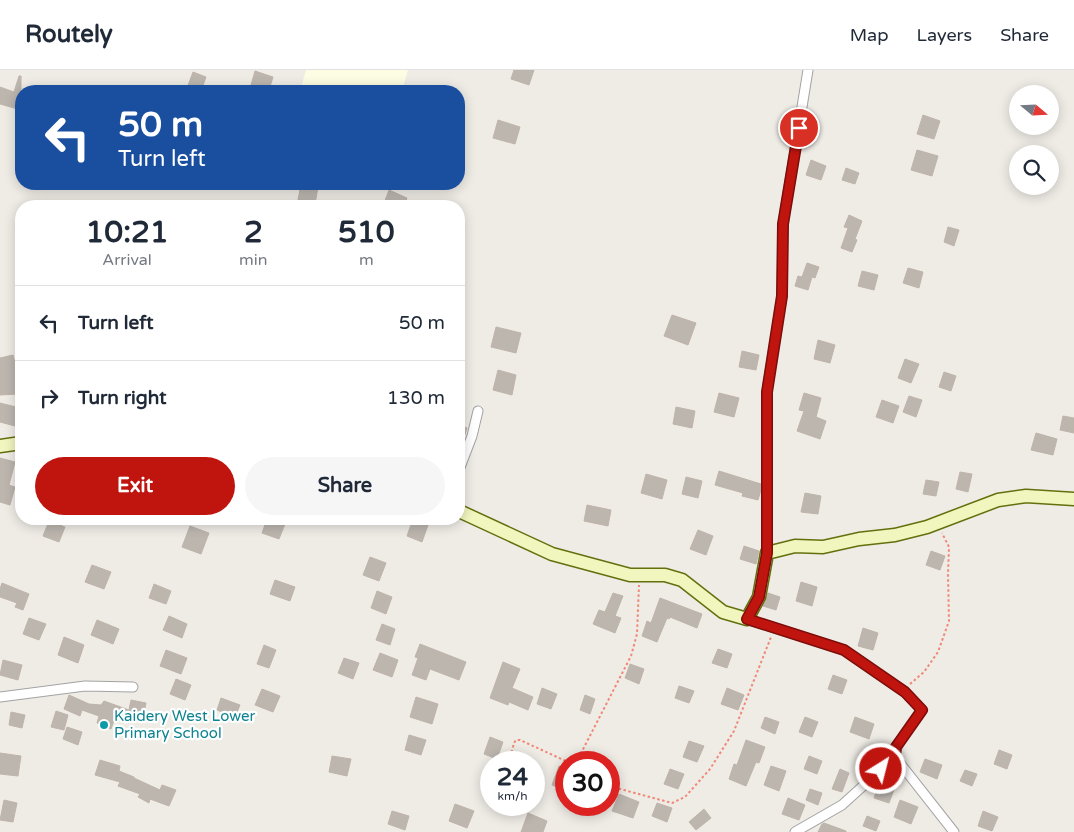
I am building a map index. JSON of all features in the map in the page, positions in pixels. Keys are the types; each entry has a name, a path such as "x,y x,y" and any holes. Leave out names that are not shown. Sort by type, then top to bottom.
{"street":[{"path":"747,619 759,597 767,553 767,392 782,296 783,224 808,70"},
{"path":"465,454 478,411"},
{"path":"0,446 15,444"},
{"path":"767,553 795,546 823,547 859,539 895,535 927,527 998,500 1026,496 1074,499"},
{"path":"465,514 552,554 630,575 666,575 682,580 723,612 844,650 903,691 922,710 896,747 895,757 842,806 795,832"},
{"path":"0,697 86,686 132,686"},
{"path":"895,757 954,832"}],"path":[{"path":"903,691 924,672 938,652 949,621 949,547 938,522"},
{"path":"582,751 631,656 637,634 640,575"},
{"path":"620,789 672,803 685,797 710,769 734,731 775,628"},
{"path":"512,751 516,740 520,740 544,751"}],"shaded area":[{"path":"306,70 408,70 404,85 302,85"}],"building":[{"path":"514,70 534,70 529,85 511,79"},
{"path":"255,71 273,77 271,85 251,85"},
{"path":"193,72 206,77 203,85 188,85"},
{"path":"19,76 21,76 21,85 16,85"},
{"path":"0,87 14,92 15,89 15,108 0,104"},
{"path":"923,115 940,121 934,139 917,134"},
{"path":"498,120 520,127 515,144 493,138"},
{"path":"917,150 938,156 932,176 911,170"},
{"path":"811,160 826,166 821,180 806,175"},
{"path":"846,168 859,173 855,184 842,180"},
{"path":"300,190 317,190 316,200 298,200"},
{"path":"389,190 407,198 406,200 385,200"},
{"path":"849,215 862,221 852,252 841,248 848,228 844,227"},
{"path":"948,227 959,230 954,246 944,242"},
{"path":"807,263 819,267 815,278 812,277 808,290 795,286 798,276 802,277"},
{"path":"908,268 923,272 919,288 903,283"},
{"path":"862,271 878,275 874,290 858,286"},
{"path":"672,315 696,323 688,345 664,336"},
{"path":"496,327 521,333 516,353 491,347"},
{"path":"818,340 835,345 830,363 814,359"},
{"path":"742,351 759,355 756,370 739,367"},
{"path":"13,355 15,363 15,394 0,395 0,358"},
{"path":"905,359 919,364 911,383 898,378"},
{"path":"498,370 516,375 512,395 493,390"},
{"path":"944,372 956,376 951,391 939,387"},
{"path":"719,393 739,398 734,417 714,412"},
{"path":"804,393 821,398 816,417 826,421 820,439 797,431 804,411 799,410"},
{"path":"909,396 922,400 916,417 903,412"},
{"path":"882,400 899,406 893,423 876,417"},
{"path":"0,403 15,407 15,426 0,422"},
{"path":"676,407 695,411 692,428 673,424"},
{"path":"1063,416 1074,418 1074,433 1060,430"},
{"path":"1036,433 1057,439 1053,455 1031,450"},
{"path":"0,458 15,462 9,485 15,487 10,505 0,502"},
{"path":"719,471 761,484 758,500 742,496 743,493 715,485"},
{"path":"960,472 972,474 968,492 956,489"},
{"path":"646,474 667,480 662,499 641,493"},
{"path":"686,477 702,481 698,498 682,494"},
{"path":"926,480 939,482 936,496 923,494"},
{"path":"805,493 821,496 818,514 801,512"},
{"path":"587,505 611,510 608,526 584,521"},
{"path":"47,525 65,527 59,542 43,536"},
{"path":"265,525 285,525 279,539 262,533"},
{"path":"411,525 428,525 422,542 407,536"},
{"path":"190,526 209,533 201,554 182,547"},
{"path":"698,530 713,536 706,555 690,549"},
{"path":"744,546 759,551 756,564 740,559"},
{"path":"931,551 945,556 940,570 926,565"},
{"path":"370,557 386,563 379,581 363,575"},
{"path":"92,565 111,572 104,589 85,582"},
{"path":"275,580 295,587 290,601 270,594"},
{"path":"801,582 817,587 812,606 796,601"},
{"path":"2,583 29,594 23,610 15,607 17,603 0,597"},
{"path":"154,584 171,591 166,604 149,598"},
{"path":"377,591 392,597 386,614 371,608"},
{"path":"613,593 623,596 615,616 621,618 615,633 593,624 599,610 605,612"},
{"path":"768,593 780,597 776,610 763,606"},
{"path":"660,598 702,614 697,628 670,617 669,619 667,618 657,642 642,636 647,621 651,623"},
{"path":"169,616 187,624 182,638 163,630"},
{"path":"29,618 46,624 39,640 23,634"},
{"path":"97,620 119,629 113,644 91,635"},
{"path":"382,624 395,629 390,645 376,640"},
{"path":"863,628 878,633 873,650 858,646"},
{"path":"64,637 84,645 78,663 58,655"},
{"path":"420,644 466,662 459,680 430,669 426,680 412,675 418,658 415,657"},
{"path":"264,645 276,650 269,668 257,664"},
{"path":"718,649 732,654 727,668 712,663"},
{"path":"166,650 187,658 181,674 160,666"},
{"path":"380,653 398,660 392,677 373,670"},
{"path":"344,658 359,663 353,679 338,673"},
{"path":"3,660 22,665 18,680 0,675"},
{"path":"503,662 520,669 512,688 533,697 528,710 509,702 508,705 490,698"},
{"path":"630,664 644,669 639,684 625,678"},
{"path":"833,675 847,680 842,694 828,689"},
{"path":"176,679 191,685 185,700 170,694"},
{"path":"679,686 694,691 689,703 675,698"},
{"path":"542,688 557,694 551,709 537,704"},
{"path":"727,688 744,695 738,710 721,704"},
{"path":"262,689 280,696 273,712 255,705"},
{"path":"69,695 89,704 101,705 104,701 129,710 131,700 146,703 143,719 116,715 111,729 97,723 99,716 82,710 80,716 64,709"},
{"path":"585,695 595,699 590,714 580,710"},
{"path":"416,697 438,704 432,724 410,717"},
{"path":"221,698 240,705 235,717 217,710"},
{"path":"56,711 68,715 64,730 51,727"},
{"path":"11,712 25,715 22,728 9,725"},
{"path":"765,717 779,722 775,734 761,728"},
{"path":"805,717 818,722 812,737 799,732"},
{"path":"855,717 874,724 869,739 850,732"},
{"path":"67,727 82,732 78,745 63,739"},
{"path":"409,735 426,740 421,755 405,750"},
{"path":"490,737 503,742 500,751 485,751"},
{"path":"746,740 765,747 759,763 756,762 746,786 729,779 734,764 737,765"},
{"path":"689,741 704,746 697,762 683,757"},
{"path":"999,750 1012,755 1007,769 994,764"},
{"path":"0,753 21,756 18,776 0,774"},
{"path":"332,756 351,759 347,776 329,772"},
{"path":"809,756 822,761 817,774 804,769"},
{"path":"925,759 942,765 937,779 920,772"},
{"path":"100,760 120,766 119,771 160,790 162,785 176,790 169,806 150,799 149,803 138,797 140,794 118,786 120,782 95,775"},
{"path":"771,766 786,771 779,791 764,785"},
{"path":"670,769 684,774 678,789 664,784"},
{"path":"840,769 849,773 842,792 832,789"},
{"path":"965,770 977,774 972,786 960,781"},
{"path":"880,781 895,787 889,803 874,798"},
{"path":"810,789 822,793 818,805 806,800"},
{"path":"620,794 639,802 633,818 620,814"},
{"path":"788,798 805,805 799,820 782,814"},
{"path":"4,800 17,803 13,822 0,820"},
{"path":"900,800 918,807 911,824 894,817"},
{"path":"657,803 672,808 667,822 652,816"},
{"path":"455,804 474,811 467,828 449,821"},
{"path":"704,809 711,818 696,830 689,822"},
{"path":"392,811 409,816 405,830 388,824"},
{"path":"983,811 998,817 992,831 978,826"},
{"path":"527,816 535,816 547,821 543,832 521,832"},
{"path":"867,816 880,821 876,831 863,826"},
{"path":"824,823 846,831 846,832 818,832"}],"place":[{"name":"Kaidery West Lower Primary School","path":"104,725"}],"route":[{"path":"799,128 783,224 782,296 767,392 767,553 759,597 747,619 844,650 905,692 922,710 896,747 895,757 881,769"}]}
